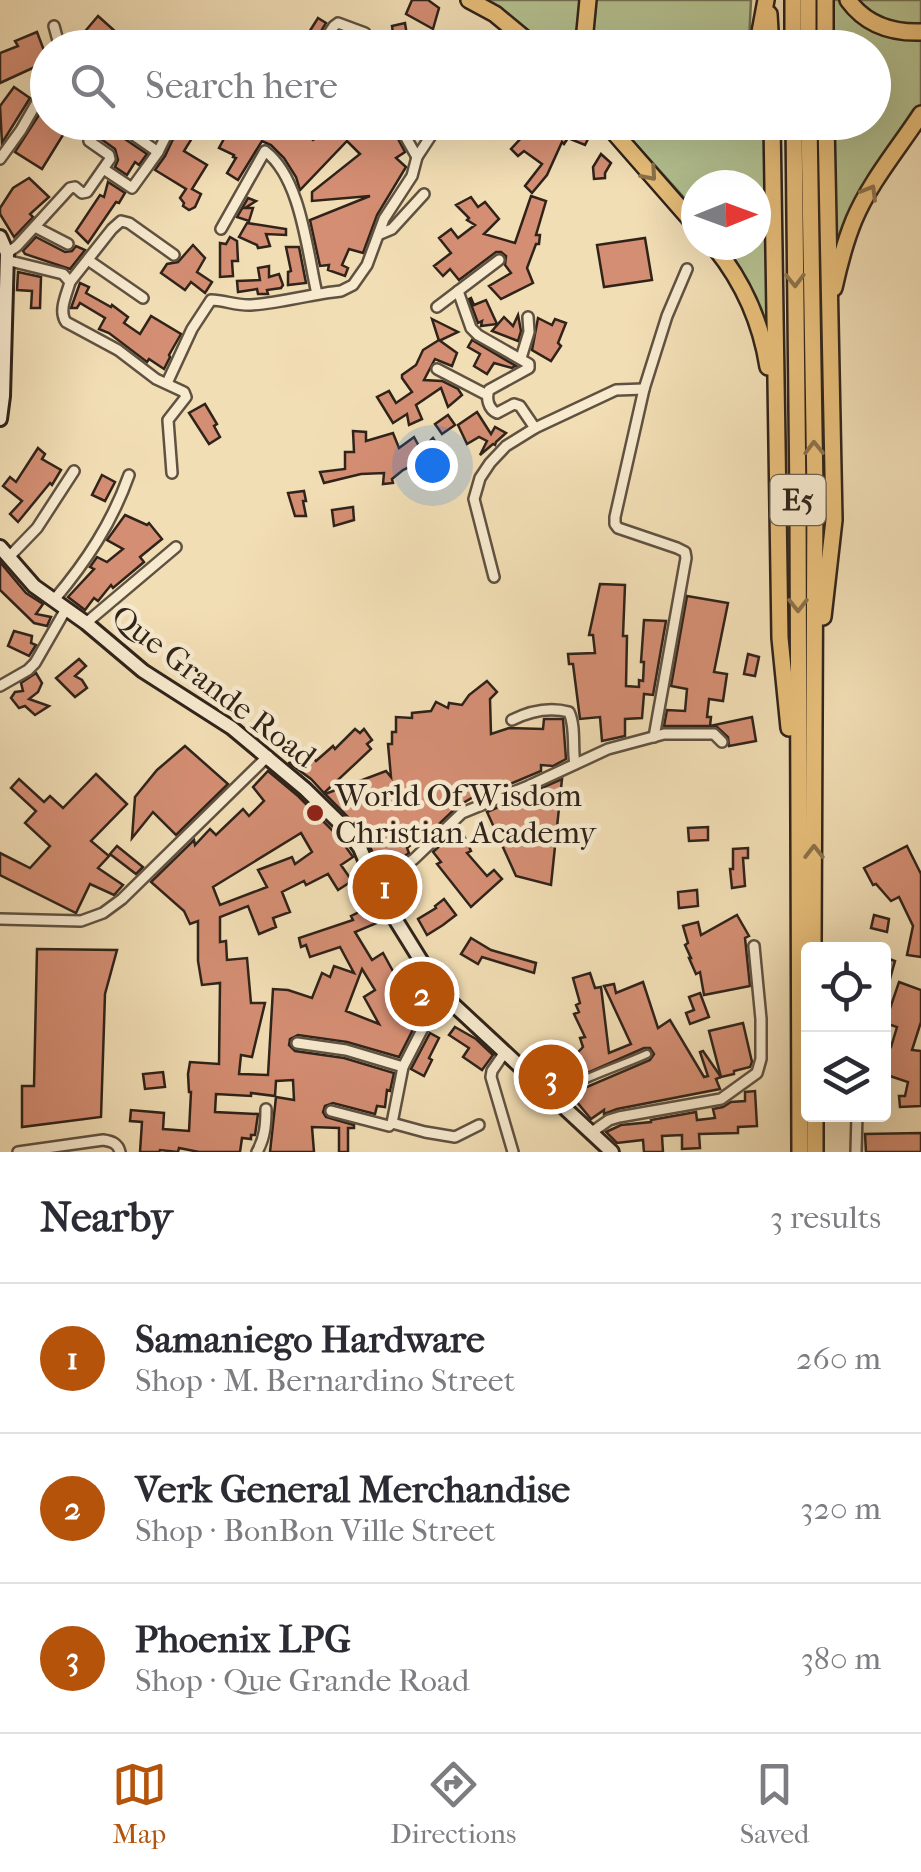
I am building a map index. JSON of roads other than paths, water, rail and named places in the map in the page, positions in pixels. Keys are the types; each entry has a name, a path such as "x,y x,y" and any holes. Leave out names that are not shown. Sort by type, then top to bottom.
{"highway":[{"path":"469,0 496,14 515,30"},
{"path":"585,30 588,0"},
{"path":"761,30 767,0"},
{"path":"767,0 770,30"},
{"path":"793,0 793,30"},
{"path":"808,0 808,30"},
{"path":"824,0 825,30"},
{"path":"848,0 874,24 921,32"},
{"path":"830,352 834,288 854,218 921,114"},
{"path":"621,140 681,209"},
{"path":"772,140 780,638 798,818"},
{"name":"E5","path":"794,140 800,1152"},
{"name":"E5","path":"809,140 814,942"},
{"path":"815,685 834,520 826,140"},
{"path":"723,260 740,284 760,328 768,362 778,472"},
{"path":"815,1122 815,1152"}],"main road":[{"path":"0,237 6,257 0,419"},
{"name":"Que Grande Road","path":"4,552 34,586 143,671 232,728 306,789 360,848 375,886 441,992 612,1152"}],"street":[{"path":"331,30 338,23 358,30"},
{"path":"54,26 55,30"},
{"path":"0,159 30,114"},
{"path":"141,140 158,152"},
{"path":"105,170 132,188 164,140"},
{"path":"408,140 417,157"},
{"path":"167,383 192,329 211,300 252,305 341,291 353,285 367,265 384,219 412,176 417,157 428,140"},
{"path":"70,282 63,274 6,257 70,188 87,192 105,170 110,159 88,141"},
{"path":"220,229 265,151 274,158 294,190 317,294"},
{"path":"380,234 392,229 424,194"},
{"path":"172,473 168,420 186,396 184,392 156,379 118,350 66,322 62,311 70,282 121,221 174,255"},
{"path":"35,227 68,244"},
{"path":"88,260 143,298"},
{"path":"437,308 498,260"},
{"path":"654,738 686,558 677,548 622,530 615,524 644,389 686,269"},
{"path":"458,291 478,335 527,361 529,368 490,390 488,402 494,412 514,404 520,406 534,428"},
{"path":"521,358 529,332 528,316"},
{"path":"437,370 488,394"},
{"path":"494,577 474,499 490,464 506,446 534,428 616,390 644,389"},
{"path":"4,552 37,528 74,471"},
{"path":"0,686 35,663 60,605 116,509 129,475"},
{"path":"86,623 176,546"},
{"path":"512,720 542,711 569,712 575,764"},
{"path":"375,886 414,860 462,813 608,749 672,734 714,734 722,742"},
{"path":"0,919 81,920 103,913 268,756"},
{"path":"592,1132 619,1117 721,1099 757,1073 761,1019 754,946"},
{"path":"392,1123 403,1067 441,992"},
{"path":"297,1043 346,1050 403,1067"},
{"path":"505,1052 491,1077 512,1152"},
{"path":"554,1096 608,1068 648,1054"},
{"path":"258,1152 266,1126 266,1108"},
{"path":"331,1111 455,1137 479,1124"},
{"path":"856,1152 857,1122"},
{"path":"18,1152 103,1140 119,1149"}],"place":[{"name":"World Of Wisdom Christian Academy","path":"315,813"},
{"name":"Samaniego Hardware","path":"385,887"},
{"name":"Verk General Merchandise","path":"422,994"},
{"name":"Phoenix LPG","path":"551,1077"}]}
